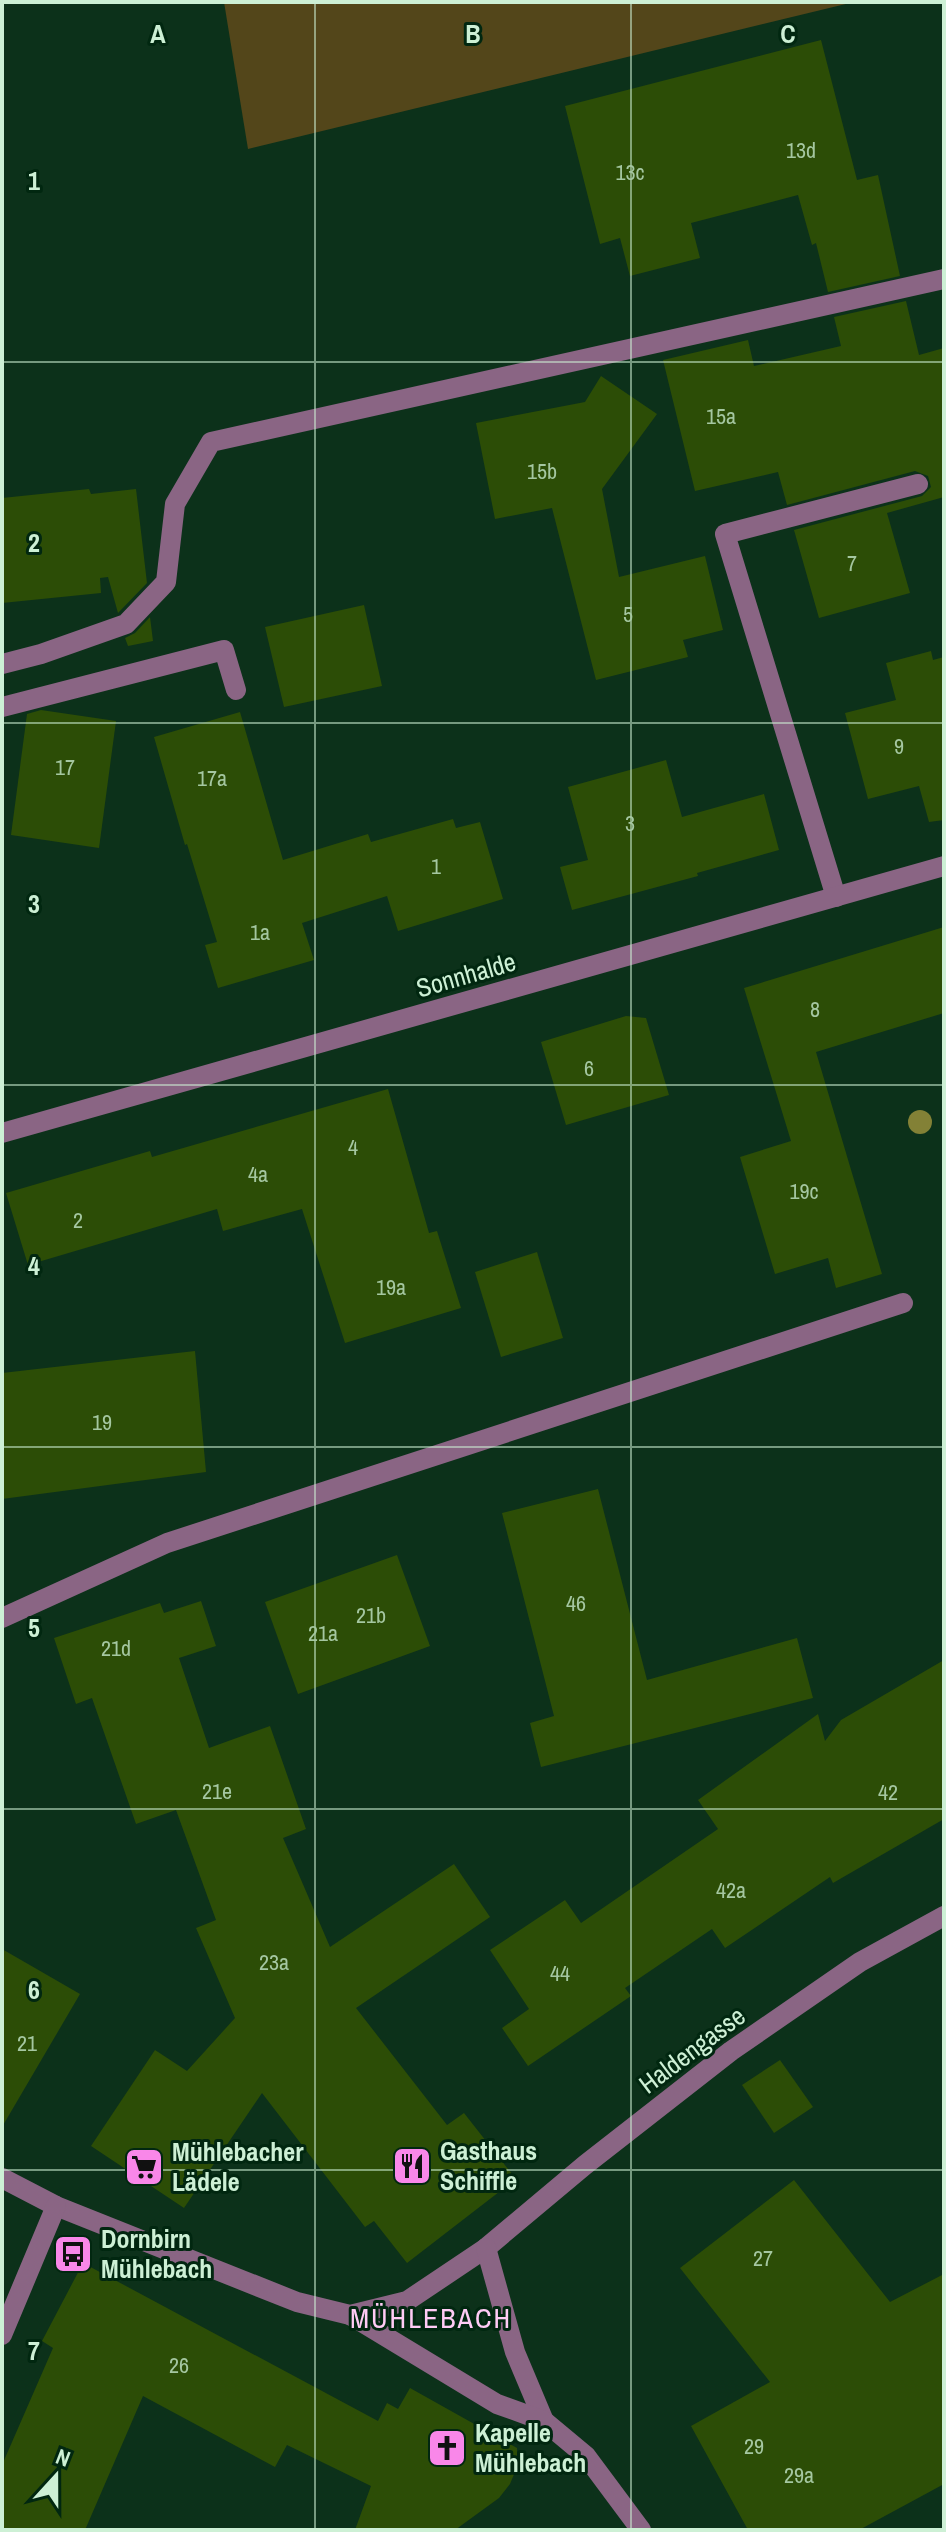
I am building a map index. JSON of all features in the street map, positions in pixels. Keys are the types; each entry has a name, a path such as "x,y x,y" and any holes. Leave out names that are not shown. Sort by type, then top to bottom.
{"street":[{"path":"2,664 41,654 126,624 166,582 175,504 211,442 944,279"},
{"path":"836,897 725,534 918,484"},
{"path":"2,707 224,650 236,690"},
{"name":"Sonnhalde","path":"2,1133 944,866"},
{"path":"2,1618 167,1543 903,1303"},
{"name":"Haldengasse","path":"350,2315 407,2301 486,2248 585,2165 731,2051 860,1962 944,1916"},
{"path":"2,2178 56,2206 297,2302 350,2315 497,2404 544,2421 586,2456 641,2530"},
{"path":"2,2335 56,2206"},
{"path":"486,2248 515,2352 544,2421"}],"shaded area":[{"path":"224,2 854,2 248,149"}],"building":[{"path":"821,40 857,180 878,175 900,276 828,292 816,243 812,245 798,195 691,223 700,258 630,276 620,238 600,244 565,106"},
{"path":"906,301 919,355 944,348 944,497 887,513 910,593 819,618 794,530 922,496 931,487 928,476 915,471 787,505 778,472 695,491 663,360 748,340 754,366 841,346 834,317"},
{"path":"601,376 657,414 602,489 619,577 705,556 723,630 683,640 688,657 596,680 552,508 495,519 476,423 585,402"},
{"path":"89,489 91,494 136,489 147,583 118,613 108,577 100,578 101,593 2,603 2,498"},
{"path":"364,605 382,686 284,707 265,627"},
{"path":"150,617 153,641 128,646 125,638 135,633"},
{"path":"931,651 933,660 944,657 944,820 929,822 919,786 868,799 845,713 896,700 886,663"},
{"path":"41,710 116,721 99,848 11,835 27,714"},
{"path":"240,712 283,860 368,834 371,842 453,819 456,828 480,822 503,899 398,931 387,896 302,923 314,960 218,988 205,945 217,942 154,737"},
{"path":"666,760 682,817 764,794 779,850 697,873 698,876 572,910 560,867 588,860 568,787"},
{"path":"944,927 944,1013 816,1052 882,1274 836,1288 828,1258 775,1274 740,1157 791,1141 744,988"},
{"path":"626,1016 646,1018 669,1095 566,1125 541,1042"},
{"path":"388,1089 429,1233 437,1231 461,1308 345,1343 302,1209 223,1231 217,1209 28,1265 6,1193 150,1151 152,1157"},
{"path":"537,1252 563,1338 501,1357 475,1272"},
{"path":"195,1351 206,1472 2,1499 2,1373"},
{"path":"598,1489 647,1680 797,1638 813,1698 541,1767 530,1723 554,1716 502,1513"},
{"path":"397,1555 430,1646 298,1694 265,1602"},
{"path":"201,1601 216,1646 179,1658 209,1748 270,1726 306,1829 283,1838 330,1947 454,1864 490,1917 356,2008 447,2125 464,2113 516,2179 407,2263 374,2221 365,2227 262,2093 184,2208 91,2146 155,2050 187,2071 235,2018 196,1928 216,1920 176,1810 136,1824 92,1698 76,1704 54,1638 160,1603 164,1613"},
{"path":"944,1660 944,1819 833,1883 830,1877 725,1948 712,1929 625,1988 631,1996 528,2066 502,2028 529,2009 490,1950 565,1900 581,1923 718,1829 698,1800 818,1714 825,1741 841,1720"},
{"path":"2,1949 80,1994 2,2127"},
{"path":"780,2060 813,2107 774,2133 742,2085"},
{"path":"794,2180 890,2302 944,2274 944,2484 859,2530 748,2530 691,2426 770,2382 680,2268"},
{"path":"83,2263 378,2421 387,2403 398,2409 410,2388 517,2448 517,2467 510,2484 499,2498 455,2530 355,2530 371,2486 287,2445 275,2467 143,2396 85,2530 2,2530 2,2465 53,2348 42,2341"}],"place":[{"name":"Gasthaus Schiffle","path":"412,2166"},
{"name":"Mühlebacher Lädele","path":"144,2167"},
{"name":"Dornbirn Mühlebach","path":"73,2254"},
{"name":"Kapelle Mühlebach","path":"447,2448"}],"district":[{"name":"MÜHLEBACH","path":"431,2318"}]}
